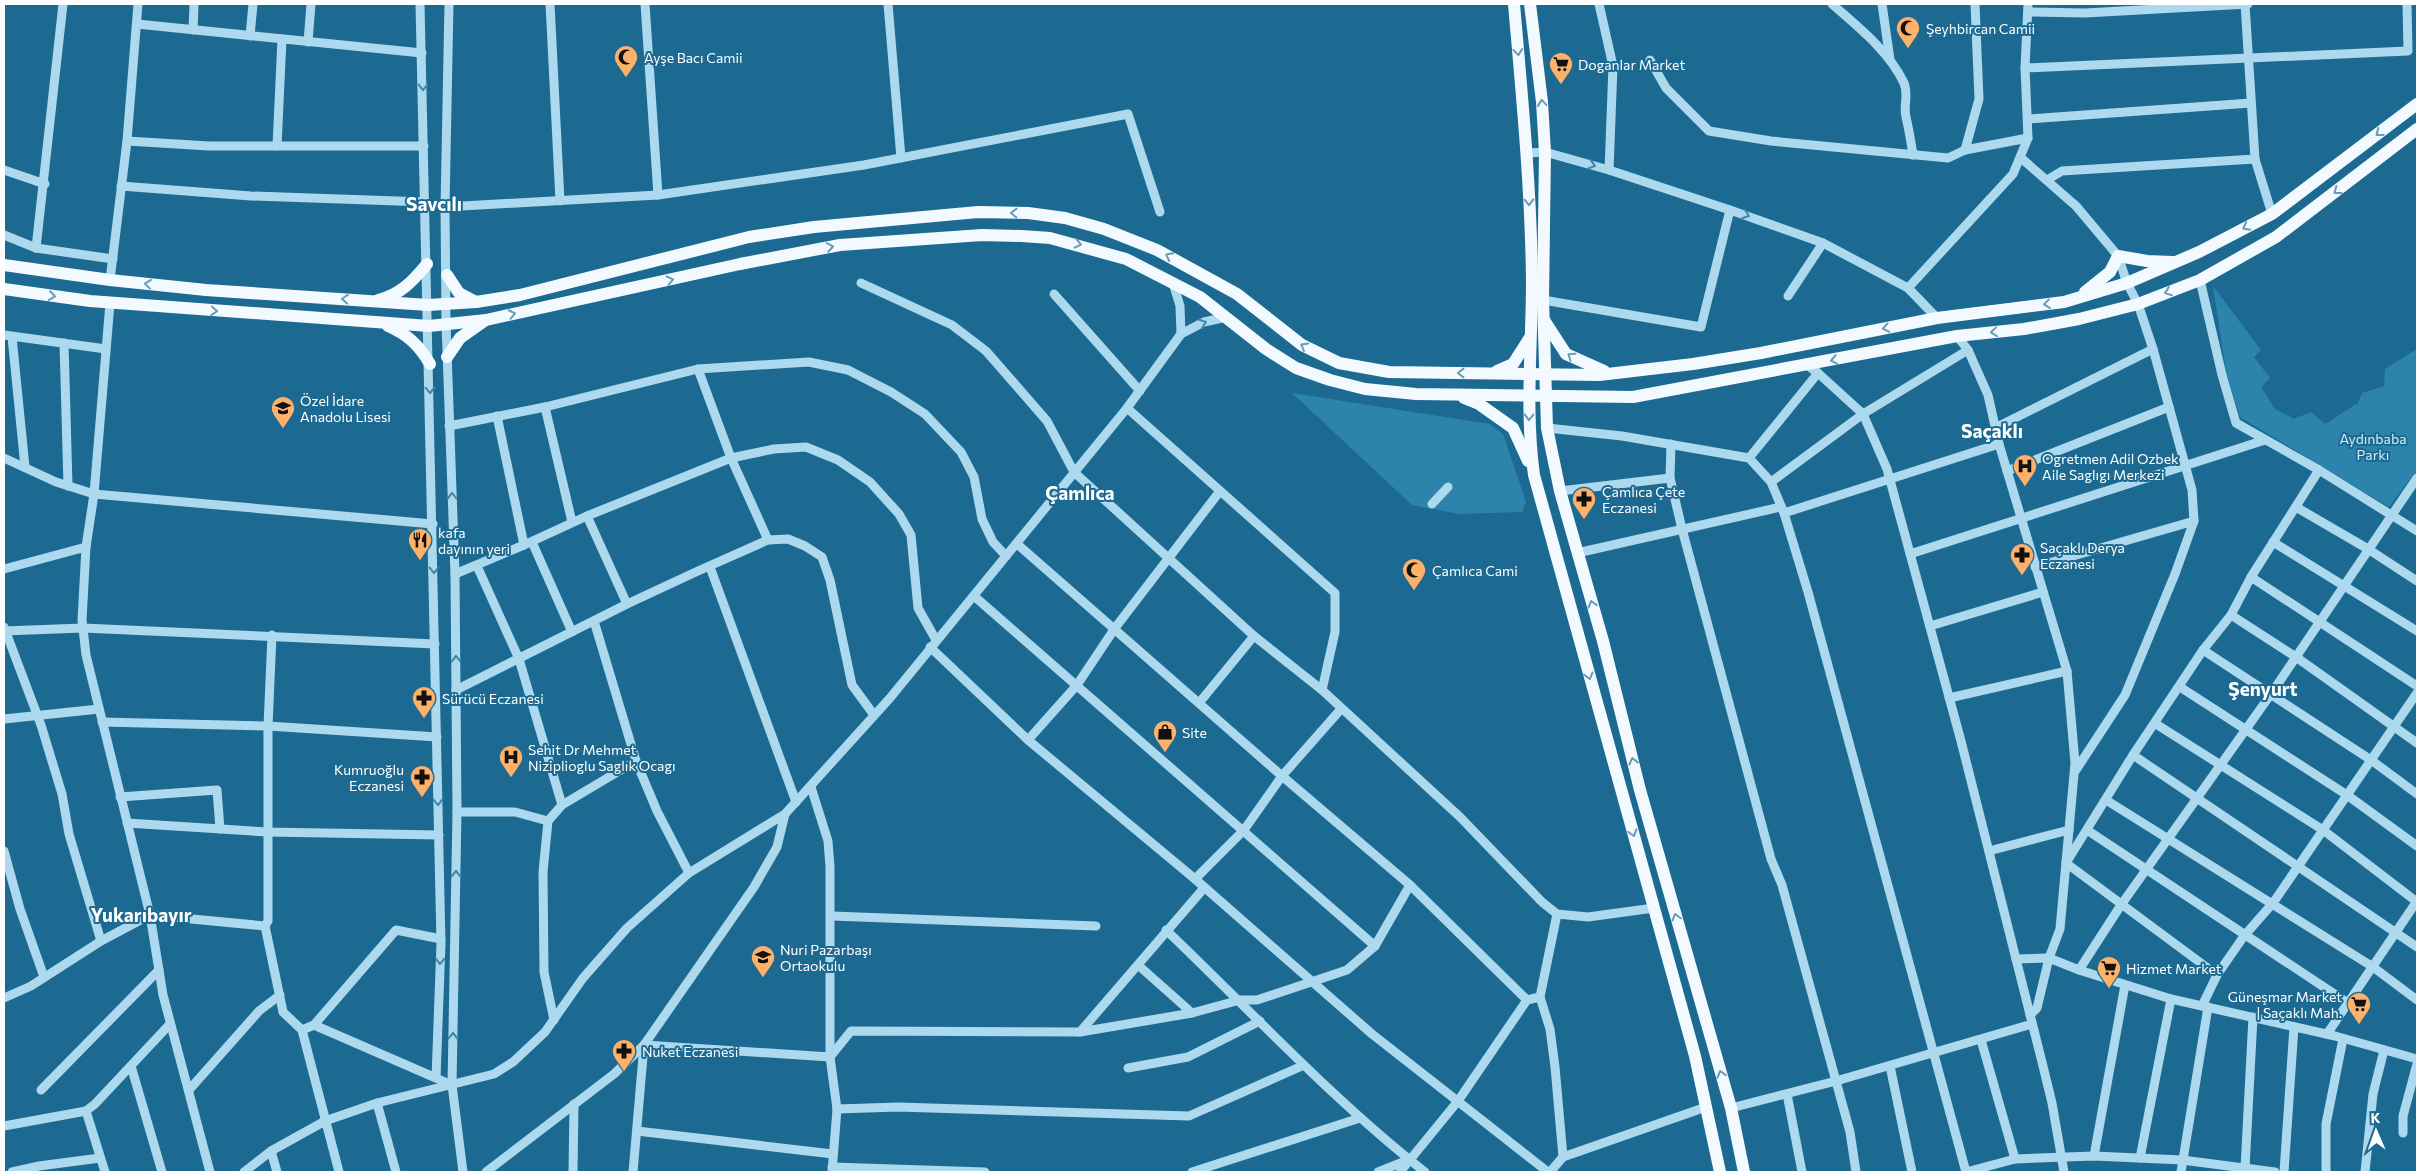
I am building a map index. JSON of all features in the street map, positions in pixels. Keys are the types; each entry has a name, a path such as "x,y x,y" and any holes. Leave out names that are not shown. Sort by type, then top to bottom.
{"main road":[{"path":"1514,4 1528,153 1532,282 1529,339 1529,436 1534,474 1696,1056 1720,1172"},
{"path":"1530,4 1542,102 1545,152 1543,300 1547,428 1560,491 1603,641 1643,799 1731,1108 1744,1172"},
{"path":"4,265 110,280 206,290 428,305 448,304 520,295 749,237 814,227 978,212 1028,213 1065,218 1104,229 1158,250 1237,294 1302,345 1339,363 1389,372 1545,372 1599,375 1761,353 1937,318 2064,302 2127,284 2177,262 2272,214 2417,104"},
{"path":"4,289 110,303 429,326 486,320 840,245 982,235 1050,238 1126,258 1200,297 1266,349 1296,368 1330,380 1365,389 1457,395 1546,394 1586,398 1633,397 1807,366 1957,336 2024,329 2079,319 2138,304 2200,280 2276,237 2417,130"},
{"path":"2078,298 2110,272 2118,256 2147,261 2177,262"},
{"path":"370,301 387,297 407,286 427,264"},
{"path":"447,275 459,293 476,302"},
{"path":"447,357 460,338 486,320"},
{"path":"1544,320 1566,354 1595,368 1613,373"},
{"path":"381,322 402,332 420,346 430,364"},
{"path":"1493,373 1513,364 1529,339"},
{"path":"1457,395 1479,404 1513,428 1534,474"}],"street":[{"path":"36,248 45,184 63,4"},
{"path":"110,280 127,141 138,4"},
{"path":"193,30 194,4"},
{"path":"250,36 253,4"},
{"path":"308,42 311,4"},
{"path":"420,4 430,364 441,938 436,1078"},
{"path":"449,4 445,207 448,304 446,323 455,574 457,812 452,1085 463,1172"},
{"path":"550,4 560,201"},
{"path":"645,4 658,195"},
{"path":"888,4 901,158"},
{"path":"1599,4 1613,66 1609,170"},
{"path":"1832,4 1890,60 1904,84 1908,96 1905,116 1910,130 1913,155"},
{"path":"1882,4 1890,60"},
{"path":"1964,150 1979,99 1975,4"},
{"path":"1908,288 2014,174 2028,138 2025,68 2028,8 2085,13 2246,4 2255,159 2272,214"},
{"path":"2025,68 2408,51 2407,4"},
{"path":"136,24 422,53"},
{"path":"277,146 282,39"},
{"path":"1650,60 1666,88 1709,131 1771,140 1948,158 1964,150 2028,138"},
{"path":"2028,119 2251,103"},
{"path":"445,207 658,195 816,173 1128,114 1160,212"},
{"path":"127,141 209,146 424,146"},
{"path":"1528,153 1545,152 1609,170 1823,243 1908,288 1937,318"},
{"path":"2020,158 2076,206 2118,256 2127,284 2138,304 2153,349 2192,490 2194,521 2175,574 2125,695 2074,772"},
{"path":"2047,180 2062,171 2255,159"},
{"path":"4,170 45,184"},
{"path":"122,186 251,196 426,202"},
{"path":"1543,300 1701,327 1730,210"},
{"path":"4,235 36,248 113,258"},
{"path":"1788,296 1823,243"},
{"path":"2200,280 2222,375 2236,423 2320,470 2417,531"},
{"path":"1173,282 1180,306 1181,334"},
{"path":"860,283 952,325 986,351 1047,421 1074,472 1254,636 1322,690 1460,818 1542,902 1557,914 1588,917 1654,908"},
{"path":"1054,294 1140,391"},
{"path":"110,303 94,494 86,547 83,628 86,655 150,915 170,1024 210,1172"},
{"path":"244,1172 271,1151 325,1121 377,1103 494,1074 520,1056 545,1032 583,978 622,934 689,873 784,814 811,787 1017,544 1127,408 1181,334 1204,322 1227,317"},
{"path":"24,467 8,336 106,349"},
{"path":"1731,1108 1836,1081 1981,1040 2031,1019 2037,1008 2049,958 2060,929 2069,830 2074,772 2067,671 1998,444 1988,395 1968,350 1957,336"},
{"path":"64,343 68,486"},
{"path":"1995,428 2153,349"},
{"path":"1771,482 1863,414 1968,350"},
{"path":"449,426 545,407 698,369 809,362 848,370 891,392 924,414 962,452 974,477 982,519 993,542 1006,556"},
{"path":"1807,366 1818,373 1863,414 1890,478 2016,959 2052,1103 2064,1172"},
{"path":"698,369 731,458 768,540"},
{"path":"1749,458 1818,373"},
{"path":"545,407 572,522"},
{"path":"2007,471 2168,407"},
{"path":"1127,408 1335,593 1335,632 1322,690"},
{"path":"497,416 528,544 572,632"},
{"path":"1547,428 1671,444 1749,458 1771,482 1783,510 1808,592 1966,1172 2015,1159 2060,1156 2182,1160 2275,1172"},
{"path":"1910,554 2266,440"},
{"path":"1671,444 1670,478 1682,529 1771,859 1782,885 1850,1132 1856,1172"},
{"path":"1577,553 1682,529 1783,510 1998,444"},
{"path":"455,574 528,544 572,522 731,458 774,448 806,447 838,460 870,482 898,514 911,535 918,608 933,644 1028,740 1195,879 1315,982 1372,1034 1549,1172 1564,1157 1706,1108"},
{"path":"4,458 68,486 94,494 433,524"},
{"path":"2066,862 2132,756 2156,724 2203,650 2231,615 2251,577 2320,470"},
{"path":"1560,491 1670,478"},
{"path":"2079,970 2121,905 2198,799 2391,515 2417,480"},
{"path":"1432,504 1448,487"},
{"path":"1028,740 1077,685 1115,628 1220,491"},
{"path":"2296,507 2368,549 2417,581"},
{"path":"587,516 627,604"},
{"path":"2035,567 2194,521"},
{"path":"456,690 627,604 768,540 788,539 805,546 822,557 830,580 852,685 874,715"},
{"path":"2273,542 2417,630"},
{"path":"1017,544 1282,776 1410,885 1527,1000"},
{"path":"4,569 86,547"},
{"path":"477,566 519,659 562,805"},
{"path":"710,567 796,802"},
{"path":"2251,577 2417,686"},
{"path":"1930,626 2043,592"},
{"path":"974,596 1077,685 1156,757 1244,830 1374,946"},
{"path":"2231,615 2296,657 2417,743"},
{"path":"594,621 636,761 657,811 689,873"},
{"path":"101,941 68,834 62,794 38,714 4,630 83,628 272,635 435,644"},
{"path":"272,635 268,726 268,920 265,926 282,1012 302,1030 338,1172"},
{"path":"1199,703 1254,636"},
{"path":"2203,650 2371,760 2417,794"},
{"path":"1949,698 2067,671"},
{"path":"2180,687 2347,795 2417,846"},
{"path":"2181,1172 2205,1006 2217,975 2244,936 2273,903 2417,693"},
{"path":"4,719 99,709"},
{"path":"1195,879 1244,830 1282,776 1341,709"},
{"path":"102,722 268,726 437,737"},
{"path":"2156,724 2222,764 2323,830 2417,901 2326,1034"},
{"path":"2132,756 2417,947"},
{"path":"554,1020 544,972 543,872 548,821 562,805 636,761"},
{"path":"811,787 828,841 832,916 830,1057 837,1109 832,1170 985,1172"},
{"path":"120,797 217,790 220,829"},
{"path":"2106,800 2373,967 2417,1000"},
{"path":"457,812 515,812 548,821"},
{"path":"486,1172 614,1074 644,1045 754,887 777,847 784,814"},
{"path":"127,823 267,832 439,835"},
{"path":"1988,851 2069,830"},
{"path":"2087,830 2244,936 2348,1003"},
{"path":"4,851 20,909 44,977"},
{"path":"2066,862 2217,975"},
{"path":"830,1057 851,1031 1080,1032 1192,1013 1240,1000 1257,1000 1347,970 1374,946 1410,885"},
{"path":"1080,1032 1204,888"},
{"path":"1557,914 1540,997 1550,1029 1564,1157"},
{"path":"4,998 31,986 101,941 150,915 265,926"},
{"path":"832,916 1096,926"},
{"path":"302,1030 314,1025 396,930 441,938"},
{"path":"1166,930 1240,1000 1302,1066 1409,1161 1425,1172"},
{"path":"2016,959 2049,958 2079,970 2171,999 2326,1034 2417,1058"},
{"path":"1138,965 1192,1013"},
{"path":"41,1090 159,970"},
{"path":"2094,1156 2125,985"},
{"path":"189,1090 259,1011 280,995"},
{"path":"1400,1172 1458,1101 1527,1000 1540,997"},
{"path":"2140,1158 2171,999"},
{"path":"2245,1168 2253,1017"},
{"path":"1128,1068 1188,1057 1260,1021"},
{"path":"4,1126 86,1112 170,1024"},
{"path":"314,1025 452,1085"},
{"path":"2284,1172 2294,1027"},
{"path":"2326,1172 2326,1124 2343,1039"},
{"path":"1981,1040 2015,1159"},
{"path":"644,1045 830,1057"},
{"path":"633,1172 644,1045"},
{"path":"2365,1172 2373,1094 2384,1050"},
{"path":"2403,1133 2403,1116 2417,1064"},
{"path":"131,1066 162,1172"},
{"path":"837,1109 898,1107 1189,1116 1302,1066"},
{"path":"1890,1066 1912,1172"},
{"path":"1787,1094 1802,1172"},
{"path":"377,1103 396,1172"},
{"path":"573,1172 574,1104"},
{"path":"86,1112 106,1172"},
{"path":"1192,1172 1360,1118"},
{"path":"636,1131 833,1154"},
{"path":"271,1151 277,1172"},
{"path":"12,1172 39,1166 100,1158"},
{"path":"1378,1172 1409,1161"}],"green space":[{"name":"Aydınbaba Parkı","path":"2213,286 2261,350 2254,357 2270,378 2261,387 2275,409 2294,419 2311,412 2325,424 2358,403 2362,393 2384,386 2385,369 2417,349 2417,470 2389,507 2240,417 2226,372"},
{"path":"1292,393 1490,424 1503,434 1526,502 1522,512 1459,514 1412,505"}],"place":[{"name":"Şeyhbircan Camii","path":"1908,49"},
{"name":"Ayşe Bacı Camii","path":"626,78"},
{"name":"Doganlar Market","path":"1561,85"},
{"name":"Özel İdare Anadolu Lisesi","path":"283,429"},
{"name":"Ogretmen Adil Ozbek Aile Saglıgı Merkezi","path":"2025,487"},
{"name":"Çamlıca Çete Eczanesi","path":"1584,520"},
{"name":"kafa dayının yeri","path":"420,561"},
{"name":"Saçaklı Derya Eczanesi","path":"2022,576"},
{"name":"Çamlıca Cami","path":"1414,591"},
{"name":"Sürücü Eczanesi","path":"424,719"},
{"name":"Site","path":"1165,753"},
{"name":"Sehit Dr Mehmet Niziplioglu Saglık Ocagı","path":"511,778"},
{"name":"Kumruoğlu Eczanesi","path":"422,798"},
{"name":"Nuri Pazarbaşı Ortaokulu","path":"763,978"},
{"name":"Hizmet Market","path":"2109,989"},
{"name":"Güneşmar Market | Saçaklı Mah.","path":"2359,1025"},
{"name":"Nuket Eczanesi","path":"624,1072"}],"district":[{"name":"Savcılı","path":"434,203"},
{"name":"Saçaklı","path":"1992,430"},
{"name":"Çamlıca","path":"1080,492"},
{"name":"Şenyurt","path":"2263,688"},
{"name":"Yukarıbayır","path":"141,914"}]}
